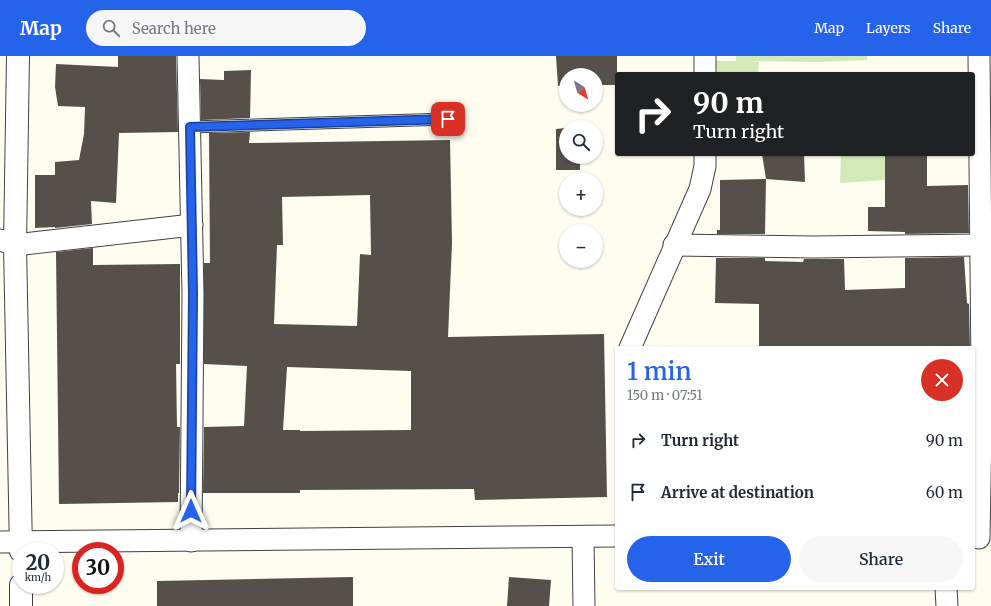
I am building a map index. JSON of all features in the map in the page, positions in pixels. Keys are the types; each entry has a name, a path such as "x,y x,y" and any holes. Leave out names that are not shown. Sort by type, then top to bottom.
{"street":[{"path":"18,56 7,242 21,542"},
{"path":"188,56 192,225 191,540"},
{"path":"705,56 705,72"},
{"path":"979,56 977,125 980,245 978,371 981,538"},
{"path":"631,346 674,245 700,189 705,166 705,156"},
{"path":"7,242 192,225"},
{"path":"674,245 814,247 980,245"},
{"path":"64,545 191,540 615,536"},
{"path":"583,537 584,606"},
{"path":"0,542 12,545"},
{"path":"946,590 947,606"},
{"path":"21,594 21,606"}],"lane":[{"path":"190,127 448,119"}],"green space":[{"path":"736,56 867,56 867,60 818,62 749,61 759,62 758,72 717,72 716,61 736,61"},
{"path":"841,156 885,156 885,180 840,183"}],"building":[{"path":"118,56 176,56 178,132 119,133 116,203 91,201 92,224 55,228 35,228 35,175 55,175 55,162 79,160 84,134 85,107 58,106 55,87 56,64 118,67"},
{"path":"556,56 617,56 615,85 603,85 603,68 559,68 559,86"},
{"path":"251,70 250,118 201,120 200,79 224,80 224,71"},
{"path":"556,129 559,129 559,164 580,164 580,170 556,170"},
{"path":"250,132 249,143 450,140 452,243 448,337 604,334 607,497 475,500 474,489 300,490 300,493 203,493 204,427 244,426 247,366 204,364 204,263 210,263 209,133","holes":["370,195 371,255 360,254 357,326 274,324 277,245 283,245 282,197","287,367 411,371 411,430 283,430"]},
{"path":"762,156 804,156 805,182 766,179"},
{"path":"885,156 927,156 927,186 968,185 969,233 905,234 905,232 868,231 868,207 885,207"},
{"path":"766,179 765,234 717,234 717,230 720,230 720,180"},
{"path":"93,248 93,265 180,264 180,364 176,364 177,427 180,427 178,502 59,504 56,252"},
{"path":"964,257 967,303 969,304 970,346 759,346 759,304 715,303 716,258 765,258 765,261 803,262 804,259 844,259 845,290 905,288 905,258"},
{"path":"353,577 353,606 157,606 157,581"},
{"path":"509,577 551,580 549,606 507,606"}],"route":[{"path":"191,511 193,294 190,127 448,119"}]}
